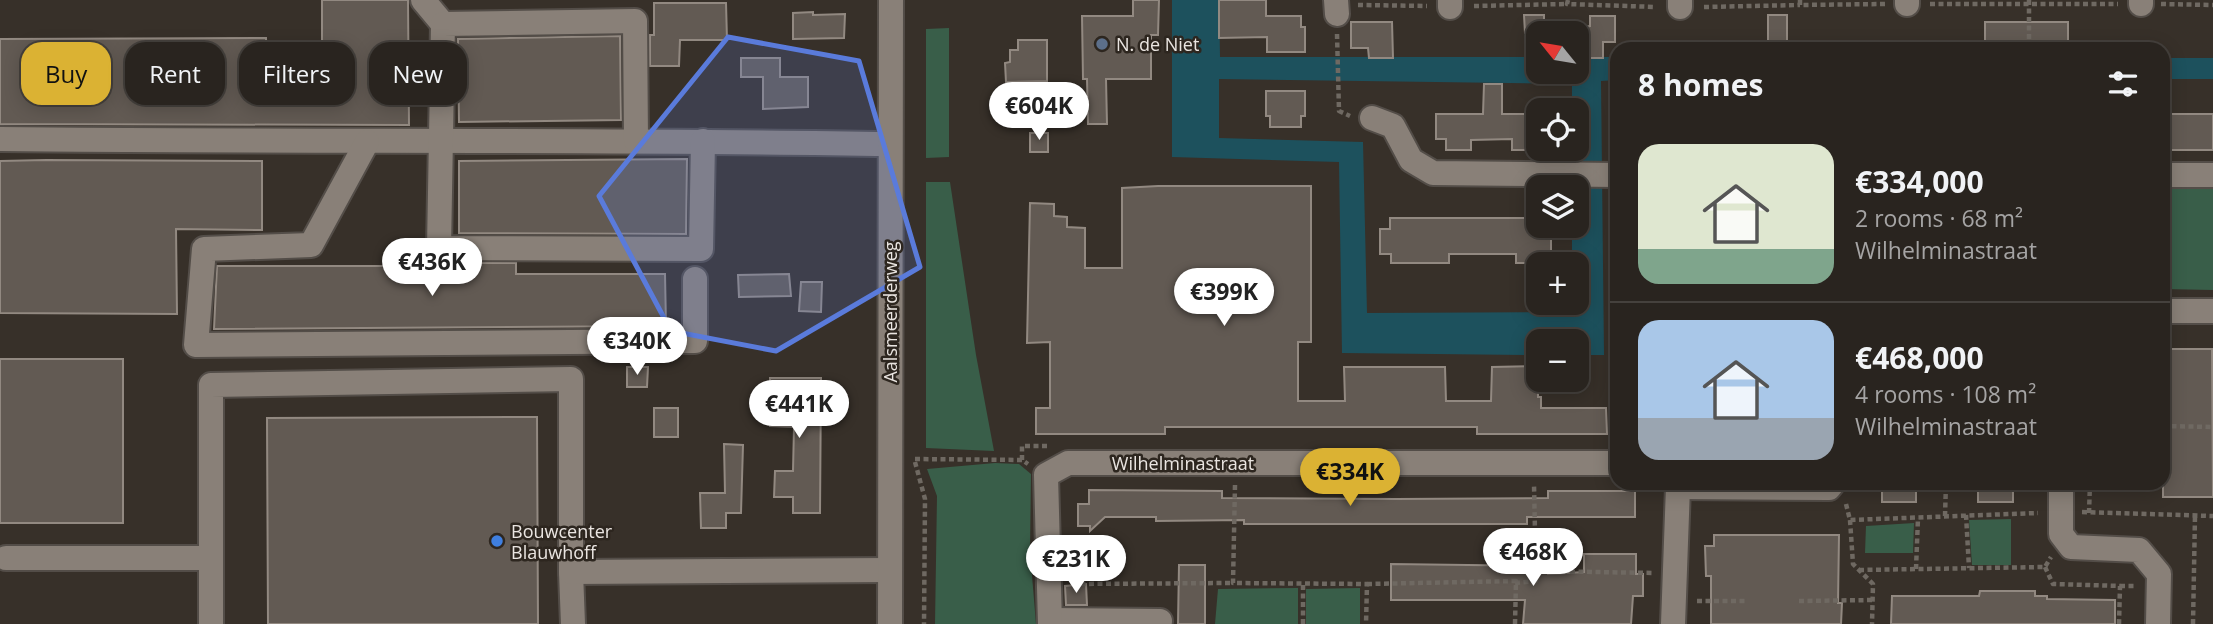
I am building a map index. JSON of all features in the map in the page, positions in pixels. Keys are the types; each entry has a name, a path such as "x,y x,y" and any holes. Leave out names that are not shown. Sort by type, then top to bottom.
{"street":[{"path":"423,0 443,24 439,248 701,249 703,141"},
{"name":"Aalsmeerderweg","path":"890,624 891,0"},
{"path":"443,24 635,21 636,141"},
{"path":"1372,118 1393,126 1411,160 1433,173 1610,175"},
{"path":"0,139 890,144"},
{"path":"367,142 311,245 204,249 196,345 695,341 695,279"},
{"path":"2170,175 2213,175"},
{"path":"2170,311 2213,311"},
{"path":"211,624 211,385 571,379 573,624"},
{"name":"Wilhelminastraat","path":"1046,475 1068,463 1610,463"},
{"path":"1046,475 1050,622 1160,621"},
{"path":"1674,613 1675,490"},
{"path":"2061,490 2060,523 2071,547 2140,550 2160,574 2158,624"},
{"path":"6,558 211,558"},
{"path":"572,572 888,570"}],"path":[{"path":"2029,0 2029,42"},
{"path":"1336,6 1567,2 1800,5"},
{"path":"1338,54 1339,92"},
{"path":"2170,426 2213,427"},
{"path":"915,459 1022,460 1046,475"},
{"path":"1233,583 1235,463"},
{"path":"1516,583 1536,581 1534,463"},
{"path":"1838,490 1850,520 1853,564 1873,584 1872,624"},
{"path":"1945,516 1946,490"},
{"path":"2089,513 2090,490"},
{"path":"1850,520 1966,515 2060,523 2089,513 2213,516"},
{"path":"1966,515 1969,568"},
{"path":"2193,624 2195,515"},
{"path":"1916,569 1917,517"},
{"path":"2060,523 2045,567 2053,584 2120,586 2119,624"},
{"path":"1859,570 2045,567"},
{"path":"1536,572 1675,574"},
{"path":"1059,584 1367,584 1516,580 1515,624"},
{"path":"1303,583 1303,624"},
{"path":"1366,624 1367,584"},
{"path":"1800,601 1873,600"},
{"path":"1674,613 1748,601"}],"highlighted area":[{"path":"728,37 859,61 920,267 776,351 671,331 599,196"}],"green space":[{"path":"949,28 949,157 926,158 926,29"},
{"path":"926,182 950,182 976,355 994,451 926,448"},
{"path":"2170,184 2213,184 2213,290 2170,289"},
{"path":"995,463 1019,464 1031,474 1030,551 1036,624 935,624 937,496 927,469"},
{"path":"2011,519 2011,565 1972,565 1969,520"},
{"path":"1914,523 1913,553 1865,553 1866,526"},
{"path":"1298,588 1298,624 1215,624 1218,589"},
{"path":"1360,588 1360,624 1306,624 1306,589"}],"water":[{"path":"1172,0 1219,0 1220,57 1526,57 1526,83 1219,79 1219,138 1363,142 1367,313 1526,312 1526,315 1589,315 1589,252 1572,252 1572,238 1589,238 1589,175 1572,175 1572,161 1589,161 1589,98 1572,98 1572,84 1589,84 1589,57 1610,57 1610,80 1601,81 1604,355 1589,355 1589,329 1526,329 1526,355 1342,353 1339,162 1172,157"},
{"path":"2170,58 2213,58 2213,79 2170,79"}],"building":[{"path":"322,0 408,0 408,42 369,42 369,105 409,105 409,125 0,124 0,39 266,38 266,42 239,42 239,105 355,105 355,42 322,42"},
{"path":"1133,0 1159,0 1158,35 1151,35 1151,79 1106,79 1107,124 1088,124 1087,79 1083,79 1082,16 1133,16"},
{"path":"1219,0 1266,0 1266,16 1301,16 1301,27 1305,27 1305,52 1267,52 1267,37 1219,38"},
{"path":"654,3 726,3 727,40 680,40 679,66 650,66"},
{"path":"813,12 813,15 845,14 844,38 793,39 793,13"},
{"path":"1524,15 1544,15 1544,21 1526,21 1525,33"},
{"path":"1768,15 1787,15 1787,42 1768,42"},
{"path":"1590,16 1615,16 1615,42 1603,42 1603,58 1589,58"},
{"path":"1351,22 1392,22 1393,58 1369,58 1368,48 1351,48"},
{"path":"1985,22 2068,22 2068,42 1985,42"},
{"path":"620,36 621,120 459,122 459,105 467,105 467,42 458,42 458,39"},
{"path":"1018,40 1047,40 1047,81 1006,82 1005,63 1010,62 1010,50 1018,50"},
{"path":"741,58 780,58 780,77 808,77 808,107 763,109 763,77 741,77"},
{"path":"1484,84 1502,84 1502,114 1526,114 1526,150 1512,150 1512,139 1471,140 1471,150 1446,150 1446,139 1436,139 1436,114 1483,114"},
{"path":"1266,91 1305,91 1305,116 1301,116 1301,127 1270,127 1270,116 1266,116"},
{"path":"2170,114 2213,114 2213,150 2170,150"},
{"path":"1030,133 1048,133 1048,152 1030,152"},
{"path":"687,159 686,234 459,233 459,161"},
{"path":"0,161 262,161 262,230 176,229 177,314 0,313"},
{"path":"1311,186 1311,342 1298,342 1298,401 1345,401 1344,367 1445,367 1446,401 1491,401 1492,367 1526,366 1526,392 1538,392 1541,408 1606,408 1607,434 1477,434 1477,427 1165,427 1165,434 1036,434 1036,408 1050,408 1050,342 1027,343 1030,203 1054,204 1054,216 1067,217 1067,227 1085,228 1085,268 1122,268 1122,188"},
{"path":"1390,218 1526,218 1526,238 1551,238 1551,252 1526,252 1526,263 1516,263 1516,254 1449,254 1449,263 1391,263 1391,254 1380,254 1380,229 1390,229"},
{"path":"460,263 516,263 516,274 665,274 666,326 214,329 217,266 460,266"},
{"path":"789,274 791,296 739,297 738,275"},
{"path":"801,282 822,282 821,312 799,311"},
{"path":"2170,349 2212,349 2213,497 2163,497 2163,490 2170,490"},
{"path":"0,359 123,359 123,523 0,523"},
{"path":"627,367 648,367 647,387 627,387"},
{"path":"770,378 821,378 820,513 793,513 793,497 774,497 775,471 793,471 794,427 770,426"},
{"path":"654,408 678,408 678,437 654,437"},
{"path":"537,417 538,624 268,624 267,418"},
{"path":"724,444 743,445 741,513 726,513 726,528 701,528 700,493 725,493"},
{"path":"1089,490 1222,491 1222,498 1396,499 1548,498 1548,491 1635,491 1635,517 1527,517 1527,524 1244,524 1244,520 1156,521 1156,517 1105,517 1090,531 1090,526 1078,526 1078,504 1089,504"},
{"path":"1882,490 1916,490 1916,502 1882,502"},
{"path":"1978,490 2013,490 2013,502 1978,502"},
{"path":"1714,535 1839,535 1838,603 1842,603 1841,624 1711,624 1711,576 1706,576 1705,546 1714,546"},
{"path":"1584,554 1636,554 1636,574 1643,574 1643,596 1633,596 1631,624 1523,624 1525,600 1391,600 1391,564 1547,566 1548,574 1584,572"},
{"path":"1179,565 1205,565 1205,624 1178,624"},
{"path":"1086,584 1087,605 1066,605 1065,586"},
{"path":"1980,591 2035,591 2035,596 2047,596 2047,599 2115,600 2115,624 1891,624 1892,596 1979,596"}],"place":[{"name":"N. de Niet","path":"1102,44"},
{"name":"Bouwcenter Blauwhoff","path":"497,541"}]}
